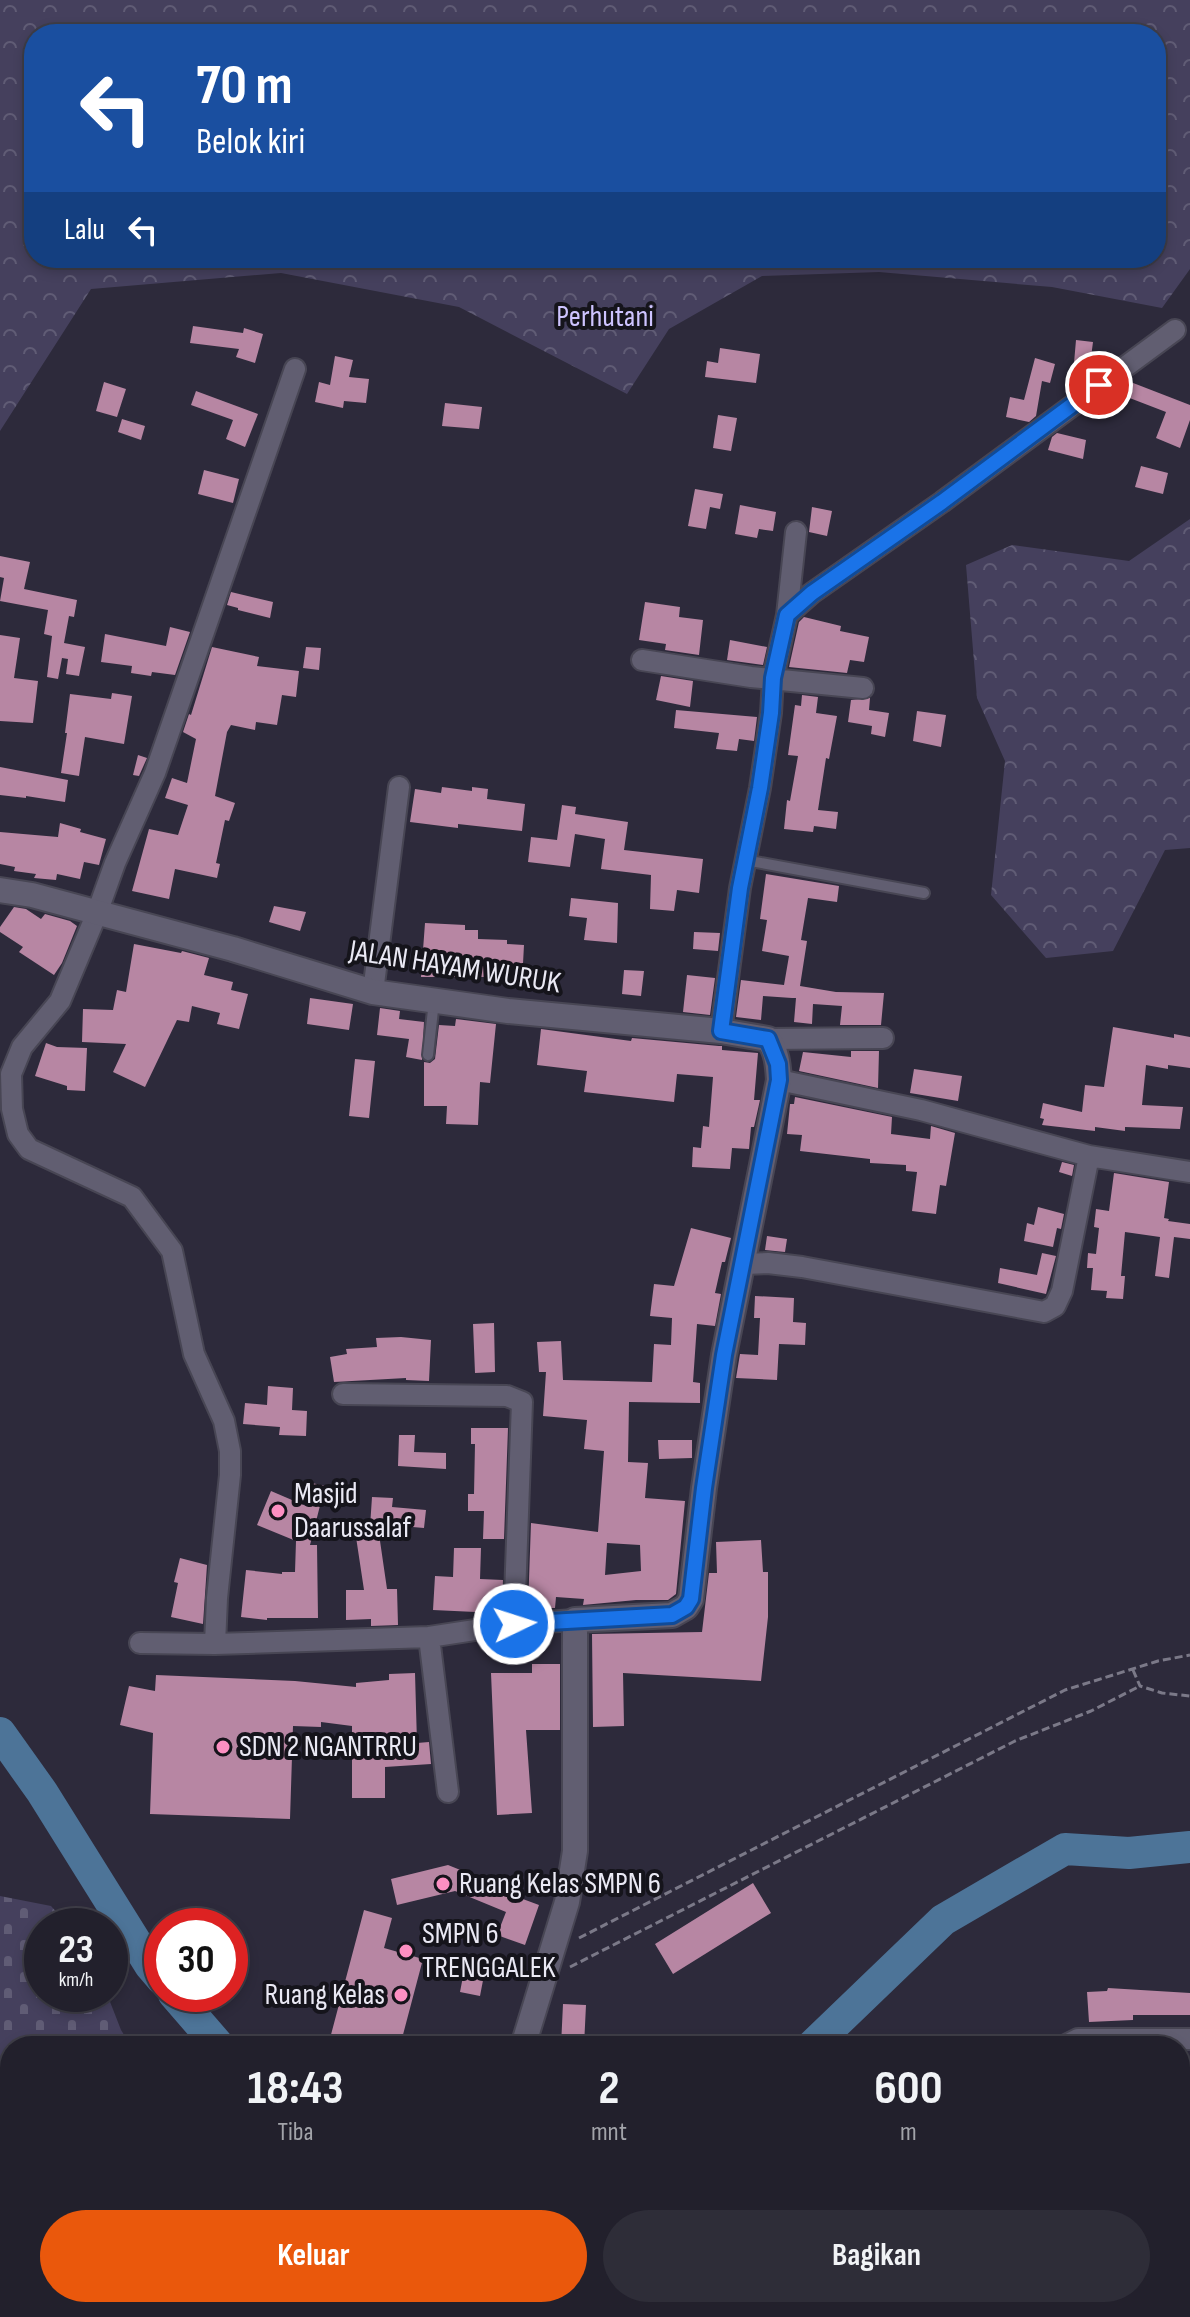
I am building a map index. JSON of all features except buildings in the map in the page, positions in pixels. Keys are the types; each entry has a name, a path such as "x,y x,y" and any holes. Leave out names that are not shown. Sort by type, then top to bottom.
{"street":[{"path":"787,615 812,593 942,502 1175,330"},
{"path":"215,1644 230,1451 224,1421 194,1354 172,1251 132,1197 29,1149 18,1134 12,1109 11,1074 22,1047 60,1001 155,773 295,369"},
{"path":"721,1031 745,860 760,788 773,678 787,615 796,532"},
{"path":"642,660 863,688"},
{"path":"373,992 399,787"},
{"name":"JALAN HAYAM WURUK","path":"0,890 32,895 233,949 373,992 768,1039"},
{"path":"140,1643 215,1644 429,1637 514,1624 672,1615 686,1607 691,1599 715,1412 779,1080 778,1064 768,1039 883,1038"},
{"path":"779,1080 921,1110 1089,1156 1190,1172"},
{"path":"744,1264 802,1267 1044,1312 1055,1306 1062,1291 1089,1156"},
{"path":"343,1394 507,1396 522,1402 514,1624"},
{"path":"526,2036 567,1902 575,1851 575,1620"},
{"path":"429,1637 448,1792"}],"lane":[{"path":"745,860 924,893"},
{"path":"428,1055 434,1001"}],"path":[{"path":"550,1952 1065,1690 1158,1661 1190,1655"},
{"path":"1133,1670 1140,1686"},
{"path":"542,1982 1015,1741 1091,1711 1140,1686 1162,1693 1190,1696"}],"green space":[{"name":"Perhutani","path":"0,0 1190,0 1190,269 1162,308 1052,287 879,272 762,276 669,329 627,394 459,307 281,273 91,289 0,431"},
{"path":"1190,519 1190,848 1165,850 1113,951 1046,958 991,895 1005,761 977,698 966,565 1012,545 1129,561"},
{"path":"0,1896 53,1908 24,1908 24,2012 114,2012 125,2036 0,2036"}],"waterway":[{"path":"0,1733 42,1792 144,1955"},
{"path":"822,2036 943,1920 1065,1849 1129,1853 1190,1847"},
{"path":"190,2012 210,2036"}],"place":[{"name":"Masjid Daarussalaf","path":"278,1511"},
{"name":"SDN 2 NGANTRRU","path":"223,1747"},
{"name":"Ruang Kelas SMPN 6","path":"443,1884"},
{"name":"SMPN 6 TRENGGALEK","path":"406,1951"},
{"name":"Ruang Kelas","path":"401,1995"}],"route":[{"path":"514,1624 672,1615 686,1607 691,1599 724,1355 779,1080 778,1064 768,1039 721,1031 740,888 760,788 773,678 787,615 812,593 942,502 1099,385"}]}
